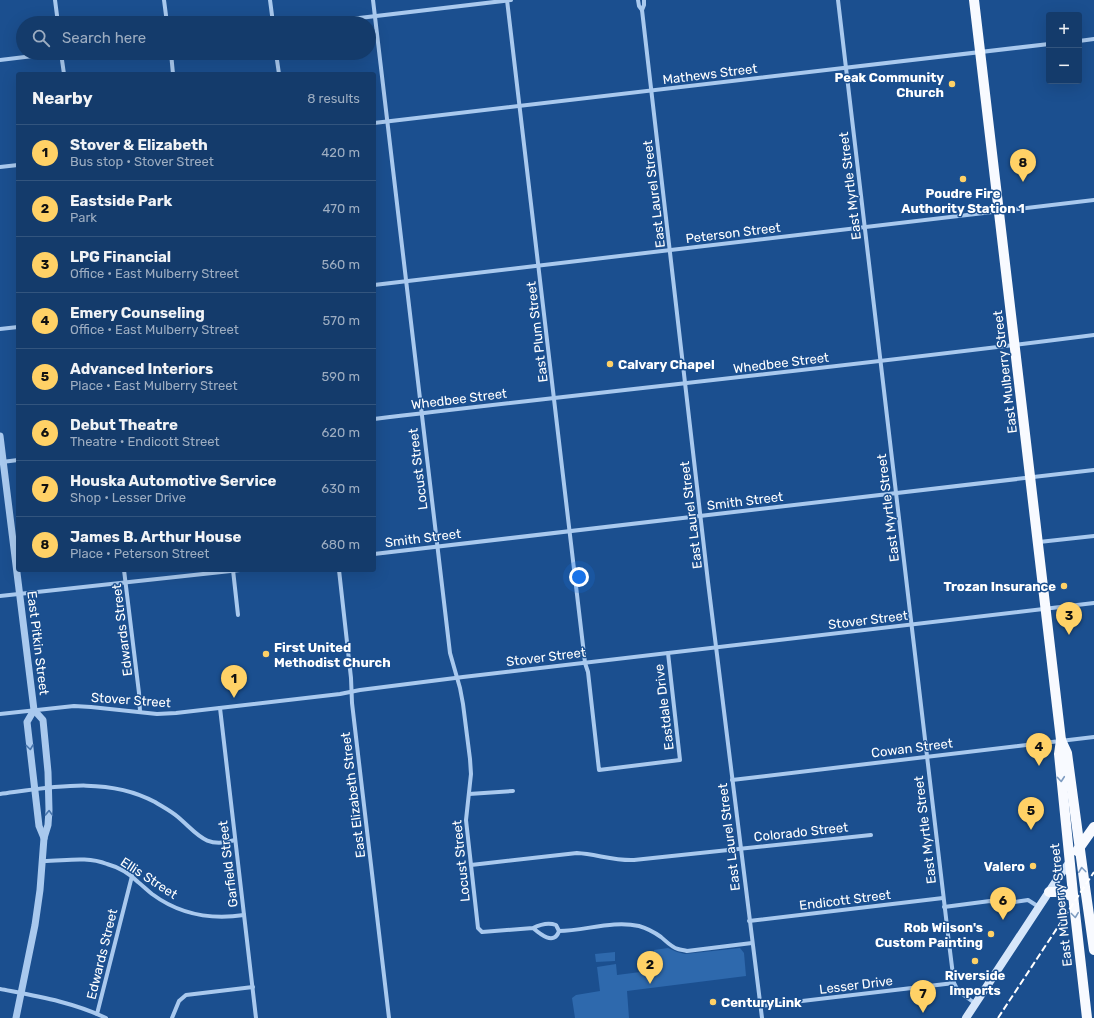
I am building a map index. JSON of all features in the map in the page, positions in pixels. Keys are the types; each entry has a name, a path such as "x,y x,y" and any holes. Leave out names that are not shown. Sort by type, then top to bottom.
{"highway":[{"name":"East Mulberry Street","path":"974,0 1061,740 1059,754 1069,863 1087,1018"},
{"name":"East Mulberry Street","path":"1061,740 1067,753 1094,950"},
{"path":"1069,863 1094,828"},
{"path":"1049,892 1063,892 1073,897"}],"main road":[{"path":"966,1018 1069,863"}],"street":[{"path":"55,0 57,16"},
{"path":"164,0 166,16"},
{"path":"270,0 272,16"},
{"name":"Locust Street","path":"373,0 375,16"},
{"name":"East Plum Street","path":"507,0 585,663"},
{"path":"375,16 510,0"},
{"name":"East Laurel Street","path":"638,0 639,6 642,10 652,91 716,647 762,1018"},
{"name":"East Laurel Street","path":"642,10 644,0"},
{"name":"East Myrtle Street","path":"838,0 954,983"},
{"name":"Locust Street","path":"376,24 450,653 460,688 470,759 466,820 478,928 482,932 534,928"},
{"path":"1082,41 1094,39"},
{"name":"Mathews Street","path":"376,124 1046,44"},
{"path":"0,60 16,58"},
{"path":"62,60 64,72"},
{"path":"172,60 173,72"},
{"path":"277,60 279,72"},
{"path":"0,167 16,165"},
{"name":"Peterson Street","path":"376,285 1094,200"},
{"path":"0,329 16,327"},
{"name":"Whedbee Street","path":"376,419 1094,335"},
{"name":"East Pitkin Street","path":"0,436 16,571"},
{"path":"2,462 16,460"},
{"name":"Smith Street","path":"376,554 1094,470"},
{"path":"1038,542 1094,536"},
{"name":"East Pitkin Street","path":"16,572 34,710 43,720 48,772 48,825 44,838 43,861 35,925 16,1018"},
{"name":"Edwards Street","path":"124,572 140,712"},
{"path":"0,596 215,572"},
{"path":"233,572 238,615"},
{"name":"East Elizabeth Street","path":"339,572 351,678 352,703 389,1018"},
{"name":"Stover Street","path":"0,714 74,706 168,714 716,647 1094,604"},
{"name":"Eastdale Drive","path":"585,663 588,672 599,770 680,760 668,653"},
{"name":"Garfield Street","path":"220,708 256,1018"},
{"name":"East Pitkin Street","path":"34,710 27,722 39,826 44,838"},
{"name":"Cowan Street","path":"732,780 1094,736"},
{"path":"0,794 35,789 84,785 108,787 130,792 167,809 203,839 222,843 236,840"},
{"path":"468,794 513,791"},
{"name":"Colorado Street","path":"471,865 565,853 584,853 616,859 634,860 871,835"},
{"name":"Ellis Street","path":"43,861 76,859 92,860 114,866 132,876 160,900 186,912 212,917 244,915"},
{"name":"Edwards Street","path":"97,1014 132,876"},
{"name":"Endicott Street","path":"750,921 943,898"},
{"path":"944,907 990,901 1001,904 1028,900 1039,907"},
{"path":"548,923 556,925 559,931 558,935 551,938 546,937 534,928 548,923"},
{"path":"559,931 569,931 614,924 627,924 639,926 649,930 659,935 679,950 687,951 752,943"},
{"path":"954,983 958,991 976,1004"},
{"name":"Lesser Drive","path":"760,1006 954,983"},
{"path":"172,1018 179,1001 186,995 253,987"},
{"path":"0,989 66,1003 106,1018"}],"shaded area":[{"path":"668,948 685,954 740,948 744,953 746,976 627,991 629,1018 575,1018 572,998 576,995 600,991 597,967 616,964 617,975 656,970 654,950"},
{"path":"615,952 615,961 596,962 595,954"}],"railway":[{"path":"998,1018 1094,872"}],"place":[{"name":"Peak Community Church","path":"952,84"},
{"name":"Poudre Fire Authority Station 1","path":"963,179"},
{"name":"James B. Arthur House","path":"1023,182"},
{"name":"Calvary Chapel","path":"610,364"},
{"name":"Trozan Insurance","path":"1064,586"},
{"name":"LPG Financial","path":"1069,635"},
{"name":"First United Methodist Church","path":"266,654"},
{"name":"Stover & Elizabeth","path":"234,698"},
{"name":"Emery Counseling","path":"1039,766"},
{"name":"Advanced Interiors","path":"1031,830"},
{"name":"Valero","path":"1033,866"},
{"name":"Debut Theatre","path":"1003,920"},
{"name":"Rob Wilson's Custom Painting","path":"991,934"},
{"name":"Riverside Imports","path":"975,961"},
{"name":"Eastside Park","path":"650,984"},
{"name":"CenturyLink","path":"713,1002"},
{"name":"Houska Automotive Service","path":"923,1013"}]}
